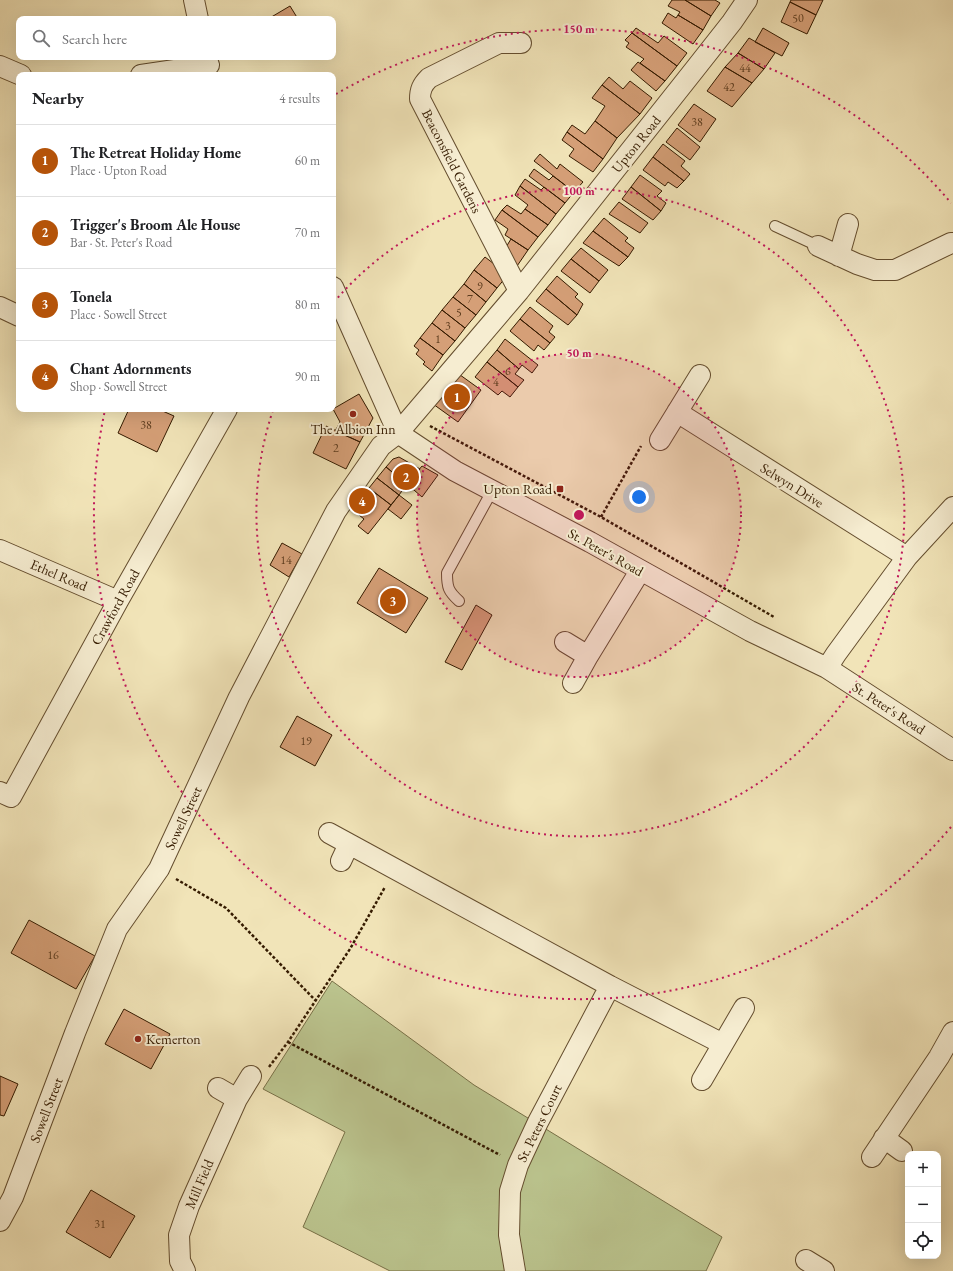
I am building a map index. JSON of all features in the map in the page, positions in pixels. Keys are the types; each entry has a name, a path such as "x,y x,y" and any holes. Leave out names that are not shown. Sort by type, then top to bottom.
{"street":[{"path":"194,0 197,16"},
{"name":"Upton Road","path":"398,433 519,291 714,46 747,0"},
{"name":"Beaconsfield Gardens","path":"519,291 420,99 420,90 423,83 429,78 499,43 521,43"},
{"path":"0,66 16,73"},
{"path":"164,72 210,66"},
{"path":"839,256 848,224"},
{"path":"818,246 857,264 876,270 895,270 953,243"},
{"path":"336,294 398,433"},
{"path":"0,307 16,315"},
{"path":"660,440 700,375"},
{"name":"Crawford Road","path":"0,792 11,796 118,601 225,412"},
{"name":"Selwyn Drive","path":"677,412 907,557"},
{"name":"St. Peter's Road","path":"398,433 455,471 590,542 640,571 750,630 827,668 953,750"},
{"name":"Sowell Street","path":"0,1221 13,1197 75,1034 118,929 158,869 239,697 336,511 381,446 398,433"},
{"path":"827,668 907,557 953,507"},
{"name":"Ethel Road","path":"0,550 118,601"},
{"path":"573,683 640,571"},
{"path":"565,642 588,656"},
{"path":"330,833 345,852 396,869 610,986 723,1044"},
{"name":"St. Peters Court","path":"515,1271 509,1235 510,1191 518,1165 538,1122 610,986"},
{"path":"702,1080 744,1008"},
{"path":"872,1158 884,1138 946,1061 953,1032"},
{"name":"Mill Field","path":"185,1271 180,1261 178,1235 189,1206 237,1099 251,1076"},
{"path":"218,1088 237,1099"},
{"path":"884,1138 902,1151"},
{"path":"806,1260 824,1271"}],"lane":[{"path":"775,226 818,246"},
{"path":"459,601 447,586 447,573 492,491"}],"path":[{"path":"601,517 642,443 660,440"},
{"path":"158,869 226,908 315,1000"},
{"path":"251,1076 267,1070 288,1042 350,950 396,869"},
{"path":"288,1042 518,1165"}],"green space":[{"path":"332,981 474,1085 722,1237 706,1271 390,1271 303,1227 345,1132 263,1089"}],"building":[{"path":"672,0 685,0 711,16 703,30 678,15 680,12 668,6"},
{"path":"685,0 715,0 720,3 711,16"},
{"path":"791,0 823,0 816,15 790,2"},
{"path":"790,2 816,15 807,34 781,22"},
{"path":"290,6 296,16 273,16"},
{"path":"668,13 676,18 678,15 703,30 693,44 662,23"},
{"path":"636,28 658,43 664,36 687,53 677,66 632,33"},
{"path":"763,28 789,43 782,56 755,42"},
{"path":"632,33 677,66 665,81 640,63 644,59 626,47 629,43 625,40"},
{"path":"749,38 775,53 764,69 738,53"},
{"path":"738,53 764,69 752,83 725,67"},
{"path":"638,62 665,81 656,91 631,70"},
{"path":"725,67 752,83 732,107 707,91"},
{"path":"609,77 623,89 630,81 652,98 640,114 602,85"},
{"path":"602,85 640,114 617,138 595,121 605,106 592,98"},
{"path":"694,104 716,119 700,142 678,125"},
{"path":"595,121 617,138 603,159 567,132 572,125 585,134"},
{"path":"677,128 700,147 690,160 666,142"},
{"path":"567,132 603,159 593,172 569,156 574,149 562,140"},
{"path":"663,144 685,161 681,166 690,174 684,181 653,157"},
{"path":"540,154 557,169 560,164 583,182 574,192 534,161"},
{"path":"653,157 684,181 677,188 668,182 665,186 643,170"},
{"path":"534,169 549,180 553,176 574,192 565,203 529,176"},
{"path":"640,175 662,191 657,196 666,203 661,211 631,187"},
{"path":"525,179 541,190 544,187 565,203 556,214 520,186"},
{"path":"520,186 556,214 548,225 525,209 528,205 515,195"},
{"path":"631,187 661,211 653,220 622,199"},
{"path":"619,202 648,223 640,233 609,214"},
{"path":"507,205 521,214 525,209 548,225 538,237 502,210"},
{"path":"502,210 538,237 528,250 505,235 508,229 495,220"},
{"path":"604,218 628,238 625,241 634,248 628,257 593,231"},
{"path":"593,231 628,257 619,266 583,243"},
{"path":"511,239 528,250 515,269 503,252"},
{"path":"581,248 608,270 599,281 571,259"},
{"path":"485,257 502,270 506,277 497,288 474,270"},
{"path":"571,259 599,281 590,293 561,271"},
{"path":"474,270 497,288 486,302 464,284"},
{"path":"557,276 578,294 575,297 583,304 577,315 546,289"},
{"path":"464,284 486,302 476,315 453,297"},
{"path":"546,289 577,315 568,325 536,301"},
{"path":"453,297 476,315 465,328 442,310"},
{"path":"530,307 553,326 549,332 555,337 550,343 520,319"},
{"path":"442,310 465,328 455,341 432,323"},
{"path":"520,319 550,343 544,350 538,345 534,351 510,331"},
{"path":"432,323 455,341 443,355 420,338"},
{"path":"420,338 443,355 432,371 423,364 425,362 416,354 419,350 414,346"},
{"path":"505,339 538,365 532,373 522,365 519,369 497,350"},
{"path":"497,350 519,369 515,374 524,380 518,387 487,362"},
{"path":"487,362 518,387 510,397 502,391 498,395 475,377"},
{"path":"456,372 481,390 458,422 433,404"},
{"name":"The Albion Inn","path":"359,394 373,418 360,442 335,431 340,422 335,412 336,412 336,407"},
{"path":"128,412 165,412 174,416 157,452 118,433"},
{"path":"326,426 360,442 346,469 313,453"},
{"path":"399,457 420,469 407,484 386,467 393,459"},
{"path":"422,466 438,475 422,497 407,484"},
{"path":"386,467 407,484 399,495 377,478"},
{"path":"377,478 399,495 391,505 369,488"},
{"path":"371,490 391,505 368,534 358,526 364,519 354,511"},
{"path":"399,495 412,505 401,519 388,509"},
{"path":"282,543 302,554 289,577 270,565"},
{"path":"379,568 428,598 406,633 357,603"},
{"path":"476,605 492,615 462,670 445,662"},
{"path":"297,716 332,735 315,766 280,747"},
{"path":"29,920 95,956 76,989 11,953"},
{"name":"Kemerton","path":"124,1009 170,1034 151,1069 105,1044"},
{"path":"0,1076 18,1084 4,1116 0,1115"},
{"path":"91,1190 135,1216 110,1258 66,1232"}],"place":[{"name":"The Retreat Holiday Home","path":"457,397"},
{"name":"The Albion Inn","path":"353,414"},
{"name":"Trigger's Broom Ale House","path":"406,477"},
{"name":"Upton Road","path":"560,489"},
{"name":"Chant Adornments","path":"362,501"},
{"name":"Tonela","path":"393,601"},
{"name":"Kemerton","path":"138,1039"}]}
